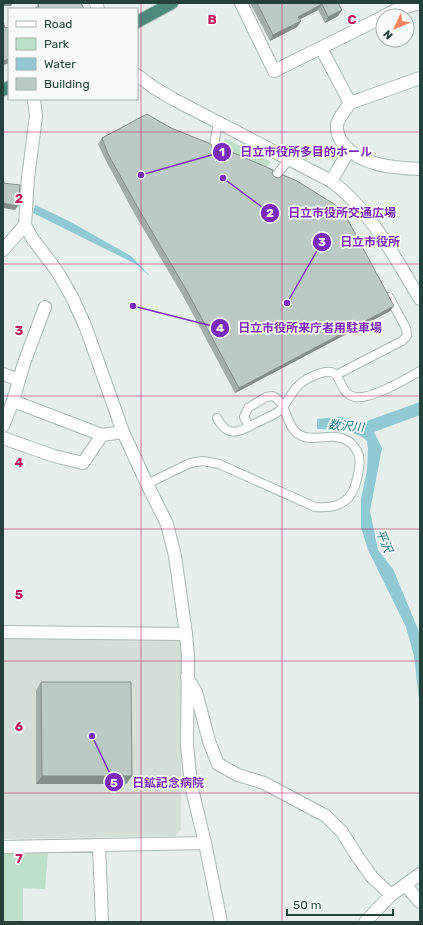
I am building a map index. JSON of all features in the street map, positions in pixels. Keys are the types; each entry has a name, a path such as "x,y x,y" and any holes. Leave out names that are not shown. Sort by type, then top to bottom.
{"highway":[{"path":"138,21 172,3"}],"street":[{"path":"241,3 274,71 375,21"},
{"path":"403,8 420,3"},
{"path":"321,48 350,102"},
{"path":"138,76 166,95 331,181 352,197 362,209 420,299"},
{"path":"420,78 350,102 337,125 338,138 349,151 365,160 400,169 420,169"},
{"path":"34,100 36,116 28,178 25,225 32,238 57,271 72,297 86,328 123,432 167,524 175,556 186,634 187,745 191,785 205,843 221,922"},
{"path":"331,181 349,151"},
{"path":"3,250 25,225"},
{"path":"3,426 45,307"},
{"path":"3,374 19,380"},
{"path":"13,401 102,435 123,432"},
{"path":"3,438 54,456 83,463 102,435"},
{"path":"3,632 186,634"},
{"path":"187,678 196,692 209,741 218,764 238,775 264,783 326,816 342,832 372,876 391,895"},
{"path":"3,847 205,843"},
{"path":"99,845 102,922"},
{"path":"364,922 391,895 420,874"},
{"path":"404,885 420,902"}],"lane":[{"path":"212,151 218,122"},
{"path":"274,178 289,159"},
{"path":"336,375 402,341 407,336 406,328 384,288"},
{"path":"217,418 224,428 229,431 237,432 249,427 278,412 283,407 296,386 322,372 331,372 336,375 347,392 354,397 387,389 420,371"},
{"path":"147,484 190,463 203,461 219,464 315,507 327,508 340,504 349,497 354,488 360,462 356,450 350,442 336,436 300,436 290,424 279,400 273,396 266,397 246,410 244,417 249,427"}],"shaded area":[{"path":"179,637 182,641 181,830 175,836 3,839 3,638"}],"green space":[{"path":"225,138 271,162 261,174 222,159 219,148"},
{"path":"48,852 45,889 23,888 23,922 3,922 3,854"}],"water":[{"path":"35,205 69,221 131,256 151,277 136,264 33,213"},
{"name":"数沢川","path":"420,402 420,415 374,432 382,448 370,511 378,550 393,569 420,634 420,709 414,656 406,627 368,550 361,527 361,499 367,470 367,441 347,430 317,429 317,419 341,417 364,422"}],"building":[{"path":"81,3 84,8 36,8 39,7 38,4"},
{"path":"257,3 338,3 342,10 328,17 322,4 298,17 301,21 273,35"},
{"path":"3,21 5,28 8,27 8,59 3,61"},
{"path":"147,114 171,128 211,144 215,151 219,151 222,148 273,170 272,174 275,177 279,178 283,175 297,181 342,209 394,306 239,388 187,291 108,154 102,138"},
{"path":"3,183 20,185 18,206 3,203"},
{"path":"41,682 131,682 132,776 42,776"}],"place":[{"name":"日立市役所多目的ホール","path":"141,175"},
{"name":"日立市役所交通広場","path":"223,178"},
{"name":"日立市役所","path":"287,303"},
{"name":"日立市役所来庁者用駐車場","path":"133,306"},
{"name":"日鉱記念病院","path":"92,736"}],"water label":[{"name":"平沢","path":"384,541"}]}
